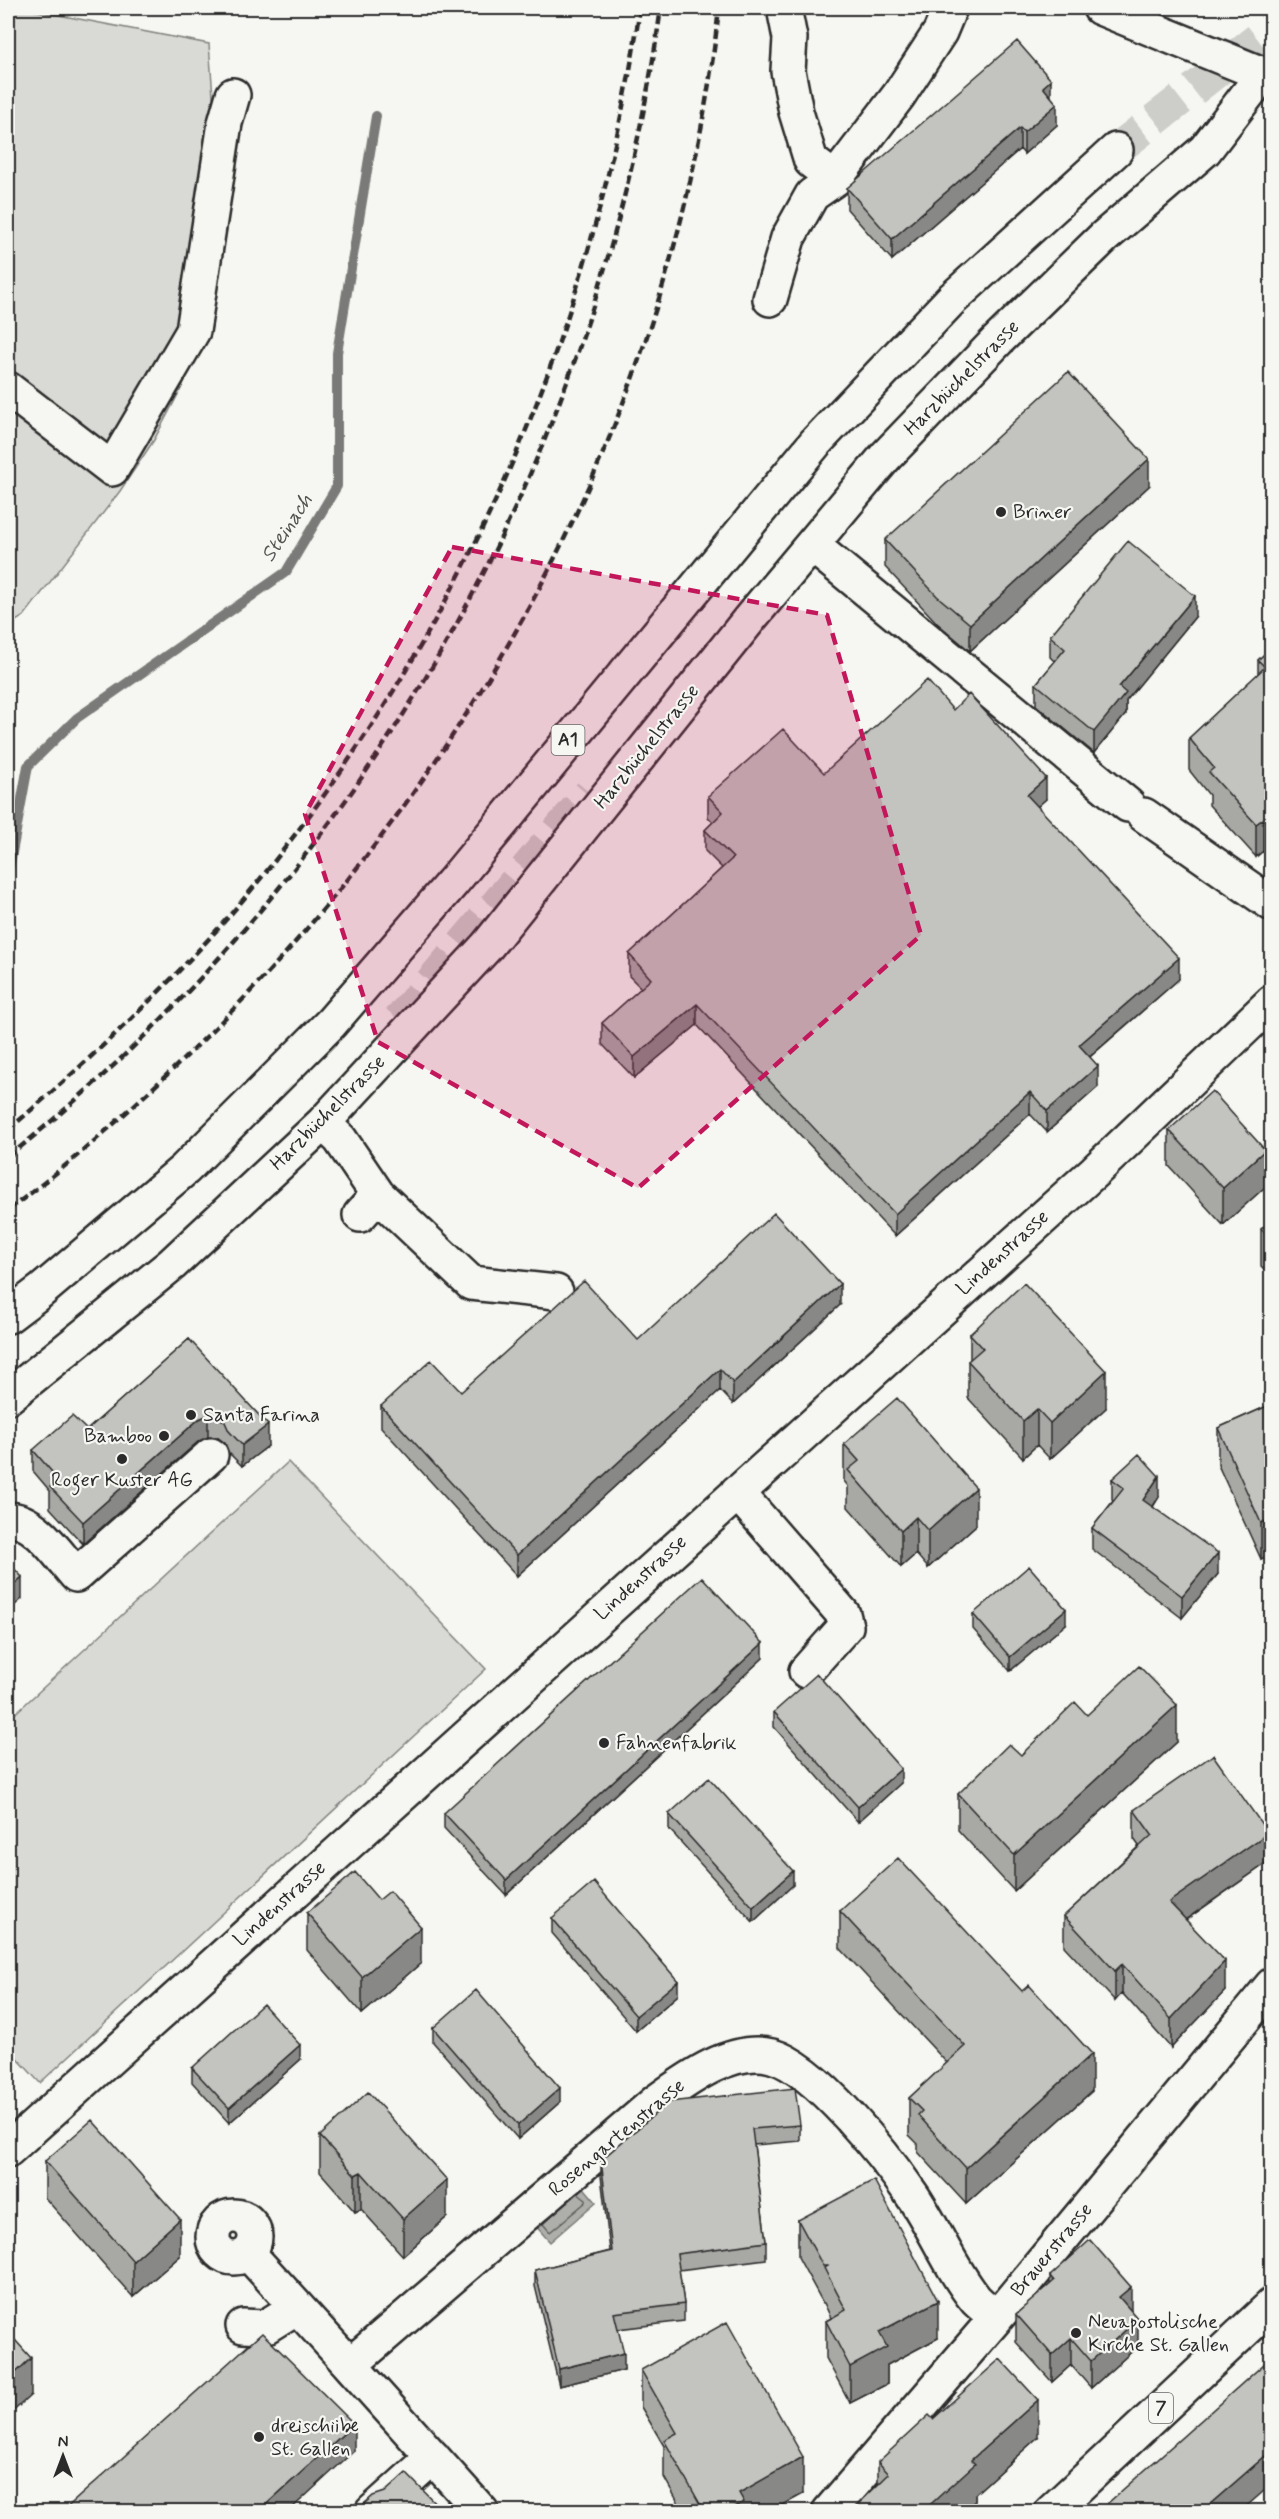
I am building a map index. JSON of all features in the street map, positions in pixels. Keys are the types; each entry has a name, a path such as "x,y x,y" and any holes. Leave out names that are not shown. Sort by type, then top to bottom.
{"main road":[{"path":"784,8 790,38 788,71 796,112 811,162 835,179"},
{"path":"770,299 788,238 812,195 835,179 899,95 940,32 950,8"},
{"path":"1100,8 1266,75"},
{"name":"Harzbüchelstrasse","path":"8,1397 172,1264 323,1123 487,946 886,456 947,391 1104,237 1205,150 1251,90 1266,75"},
{"path":"8,389 112,469 193,331 225,123 233,95"},
{"name":"A1","path":"8,1316 41,1291 185,1169 331,1023 453,882 816,442 952,299 1116,150"},
{"path":"813,545 1136,810 1272,904"},
{"name":"Lindenstrasse","path":"8,2150 1095,1171 1272,1002"},
{"path":"323,1123 339,1139 369,1205 471,1283 556,1292"},
{"path":"8,1519 15,1519 41,1535 76,1575 211,1455"},
{"path":"737,1492 843,1614 846,1626 806,1671"},
{"name":"Brauerstrasse","path":"829,2511 997,2317 1272,1985"},
{"name":"Rosengartenstrasse","path":"350,2366 657,2101 697,2072 743,2056 771,2055 818,2085 865,2137 912,2195 976,2301 997,2317"},
{"path":"248,2253 482,2511"},
{"name":"7","path":"1051,2511 1272,2305"},
{"path":"243,2326 265,2327 297,2307"},
{"path":"372,2511 433,2457"}],"highlighted area":[{"path":"452,547 827,615 921,935 638,1188 378,1042 305,814"}],"shaded area":[{"path":"8,8 22,8 209,44 215,122 206,307 183,385 154,440 120,491 24,616 8,626"},
{"path":"288,1462 486,1669 40,2083 8,2048 8,1720"}],"water":[{"path":"580,2183 596,2202 550,2242 533,2223"}],"building":[{"path":"1017,41 1051,80 1043,87 1057,104 1024,132 1020,128 892,239 847,188"},
{"path":"1068,372 1149,459 970,624 937,596 885,540"},
{"path":"1128,541 1195,596 1119,687 1126,693 1094,732 1036,684 1065,649 1050,636"},
{"path":"1272,647 1272,828 1263,819 1256,824 1209,772 1214,768 1189,738 1265,667 1258,660"},
{"path":"927,680 953,710 969,694 1046,778 1027,795 1179,958 1079,1045 1098,1066 1047,1111 1030,1092 895,1214 697,1004 634,1057 602,1023 651,979 629,954 733,858 705,830 723,812 708,796 783,729 824,773"},
{"path":"1212,1091 1265,1150 1223,1188 1169,1130"},
{"path":"774,1213 840,1284 733,1383 720,1369 517,1555 381,1406 431,1360 461,1392 584,1281 638,1340"},
{"path":"1272,1220 1272,1240 1261,1229"},
{"path":"1024,1283 1106,1371 1050,1423 1037,1409 1023,1421 968,1361 983,1348 970,1334"},
{"name":"Roger Kuster AG","path":"189,1339 268,1425 242,1445 229,1431 225,1422 217,1416 208,1415 199,1419 83,1522 50,1487 58,1479 33,1450 72,1416 87,1430"},
{"path":"897,1398 976,1488 928,1531 916,1517 901,1531 848,1470 859,1461 844,1444"},
{"path":"1272,1404 1272,1518 1261,1523 1218,1428"},
{"path":"1139,1454 1159,1476 1143,1500 1218,1553 1182,1596 1092,1528 1124,1488 1112,1479"},
{"path":"8,1562 22,1577 8,1590"},
{"path":"1029,1566 1066,1609 1010,1657 973,1614"},
{"name":"Fahnenfabrik","path":"702,1577 763,1643 506,1880 444,1813"},
{"path":"1139,1666 1177,1705 1014,1855 958,1794 1009,1744 1021,1755 1075,1702 1087,1715"},
{"path":"817,1674 901,1769 858,1807 774,1712"},
{"path":"1213,1755 1268,1833 1169,1902 1225,1961 1171,2019 1122,1964 1115,1971 1064,1916 1152,1835 1134,1810"},
{"path":"709,1778 793,1871 753,1907 669,1814"},
{"path":"898,1858 1022,1991 1029,1985 1092,2054 966,2168 918,2115 922,2111 909,2098 965,2046 840,1911"},
{"path":"355,1872 379,1900 390,1891 421,1927 362,1977 307,1913"},
{"path":"594,1882 678,1981 636,2016 552,1918"},
{"path":"476,1990 560,2088 518,2125 433,2028"},
{"path":"263,2004 300,2045 229,2108 192,2068"},
{"path":"795,2088 800,2125 752,2129 766,2242 677,2254 684,2304 614,2313 624,2353 559,2369 535,2270 612,2251 601,2160 669,2102"},
{"path":"368,2092 447,2180 403,2219 361,2172 355,2175 320,2136"},
{"path":"92,2120 180,2219 133,2261 45,2161"},
{"path":"874,2180 938,2301 879,2332 887,2347 850,2367 826,2321 846,2310 824,2268 827,2266 823,2266 798,2220"},
{"name":"Neuapostolische Kirche St. Gallen","path":"1090,2240 1131,2287 1119,2297 1138,2319 1091,2361 1071,2338 1052,2355 1016,2314 1054,2281 1050,2276"},
{"path":"727,2322 803,2457 739,2493 744,2502 728,2511 704,2511 664,2440 677,2433 641,2370"},
{"path":"8,2332 31,2358 8,2380"},
{"name":"dreischiibe St. Gallen","path":"262,2333 354,2424 259,2511 63,2511"},
{"path":"1272,2357 1272,2450 1202,2511 1099,2511"},
{"path":"1000,2359 1038,2400 971,2460 975,2464 923,2511 851,2511 889,2474 878,2462 929,2415 933,2419"},
{"path":"406,2473 443,2511 356,2511 373,2496 385,2492"}],"waterway":[{"name":"Steinach","path":"8,874 28,766 77,718 286,572 337,486 337,353 376,116"}],"tunnel":[{"path":"1116,150 1272,28"},
{"path":"399,1020 590,793"}],"railway":[{"path":"8,1130 140,1010 202,946 261,878 334,781 400,680 459,576 510,469 553,358 590,244 619,127 640,8"},
{"path":"8,1157 136,1044 252,920 355,787 445,645 521,495 582,339 629,176 661,8"},
{"path":"8,1210 72,1160 133,1107 279,961 376,843 464,718 540,587 605,449 657,306 695,159 719,8"}],"place":[{"name":"Briner","path":"1001,512"},
{"name":"Santa Farina","path":"191,1415"},
{"name":"Bamboo","path":"164,1436"},
{"name":"Roger Kuster AG","path":"122,1459"},
{"name":"Fahnenfabrik","path":"604,1743"},
{"name":"Neuapostolische Kirche St. Gallen","path":"1076,2333"},
{"name":"dreischiibe St. Gallen","path":"259,2437"}]}
